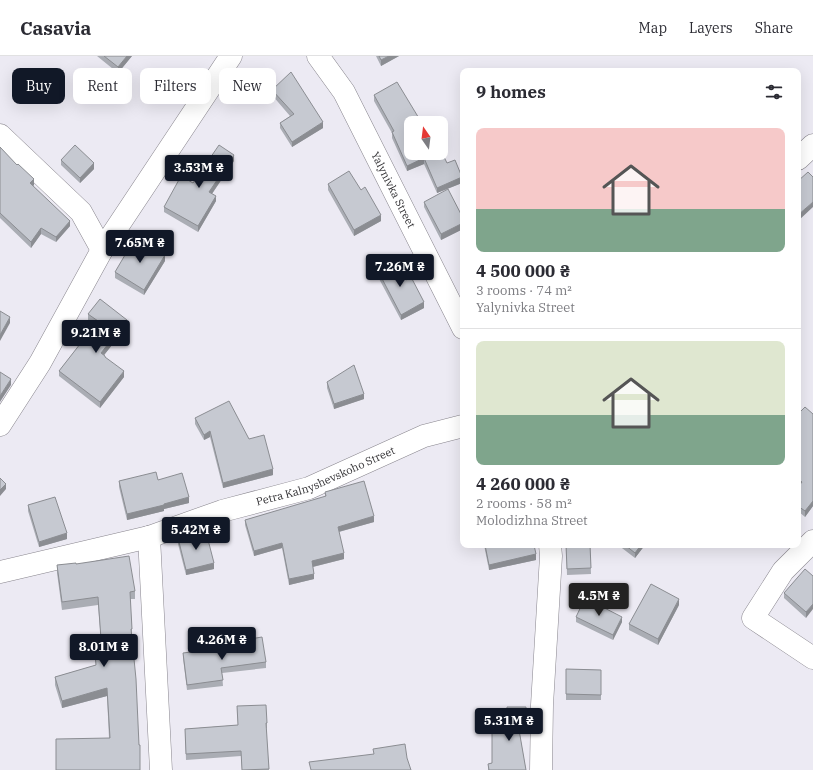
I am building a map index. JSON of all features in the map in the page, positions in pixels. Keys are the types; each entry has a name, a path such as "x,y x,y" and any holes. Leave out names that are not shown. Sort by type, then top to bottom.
{"street":[{"path":"0,425 40,364 102,250 231,56"},
{"name":"Yalynivka Street","path":"318,56 344,92 460,322"},
{"path":"0,135 81,212 102,250"},
{"path":"801,156 813,145"},
{"name":"Petra Kalnyshevskoho Street","path":"0,572 149,537 222,511 310,488 424,436 460,427"},
{"path":"149,537 161,770"},
{"path":"813,541 783,572 753,618 813,658"},
{"path":"541,770 542,705 550,548"}],"building":[{"path":"104,56 127,56 118,67"},
{"path":"379,56 389,56 381,60"},
{"path":"291,72 323,122 292,142 280,123 294,114 276,94 276,86"},
{"path":"397,82 418,116 404,116 404,159 392,132 394,131 374,95"},
{"path":"75,145 94,163 80,178 61,160"},
{"path":"219,145 234,155 209,192 216,196 198,226 164,207 181,176 193,183"},
{"path":"0,147 17,165 18,164 34,179 30,183 70,221 56,237 41,228 31,242 0,213"},
{"path":"404,160 420,160 407,166"},
{"path":"425,160 446,160 447,163 455,160 460,172 460,178 437,188"},
{"path":"349,171 361,190 365,187 381,215 354,230 328,184"},
{"path":"808,172 813,177 813,202 801,212 801,178"},
{"path":"448,189 460,212 460,224 441,234 424,202"},
{"path":"135,238 165,255 144,290 115,272"},
{"path":"394,260 406,280 411,277 424,302 401,315 377,269"},
{"path":"100,299 127,320 101,353 124,371 100,402 59,371 98,321 88,314"},
{"path":"0,311 10,317 0,335"},
{"path":"354,365 364,394 334,404 327,382"},
{"path":"0,372 11,379 0,396"},
{"path":"229,401 249,439 264,435 273,469 223,483 210,431 204,435 195,418"},
{"path":"805,407 813,414 813,501 805,511 801,508 801,411"},
{"path":"156,472 158,480 182,473 189,497 127,514 119,481"},
{"path":"0,478 6,484 0,490"},
{"path":"364,481 374,516 338,527 344,553 312,561 314,574 289,579 282,543 254,551 245,520 326,496 325,492"},
{"path":"55,497 67,533 39,542 28,505"},
{"path":"206,532 214,563 186,570 178,538"},
{"path":"486,548 535,548 536,554 489,565"},
{"path":"566,548 590,548 591,568 567,569"},
{"path":"629,548 639,548 635,553"},
{"path":"129,556 135,591 130,592 131,629 136,679 140,770 56,770 56,739 110,738 107,688 62,701 55,677 96,665 95,653 102,653 98,597 62,602 57,565 76,564"},
{"path":"805,569 813,576 813,604 806,612 784,593"},
{"path":"651,584 679,599 658,639 629,624"},
{"path":"585,598 622,617 613,635 576,617"},
{"path":"262,637 266,662 221,668 223,680 187,685 183,653 239,646 238,641"},
{"path":"566,669 601,670 601,695 566,694"},
{"path":"266,705 269,769 242,770 241,751 186,754 185,729 238,725 237,706"},
{"path":"507,707 526,707 526,724 518,724 526,770 489,770 488,764 492,763 492,724 507,724"},
{"path":"405,744 411,770 311,770 309,762 374,754 373,749"}]}
